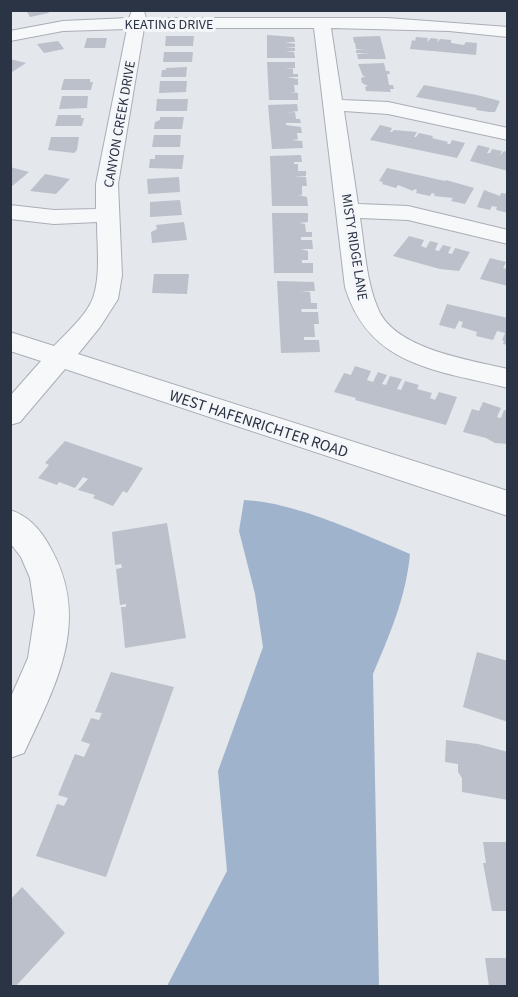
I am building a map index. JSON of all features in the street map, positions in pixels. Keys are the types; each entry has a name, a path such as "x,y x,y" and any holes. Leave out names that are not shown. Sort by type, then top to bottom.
{"street":[{"name":"KEATING DRIVE","path":"10,36 63,26 138,19 424,24 507,32"},
{"name":"CANYON CREEK DRIVE","path":"10,415 61,358 91,321 105,299 110,275 107,184 138,19"},
{"name":"MISTY RIDGE LANE","path":"322,23 358,287 364,306 376,325 395,342 422,355 507,379"},
{"path":"334,105 388,108 507,134"},
{"path":"348,211 408,213 507,237"},
{"path":"10,212 54,217 107,215"},
{"name":"WEST HAFENRICHTER ROAD","path":"10,341 507,504"},
{"path":"10,523 30,543 42,563 51,603 50,644 39,679 10,740"}],"water":[{"path":"244,500 265,502 307,513 350,528 410,554 401,600 373,674 379,986 167,986 227,871 218,771 263,647 255,594 239,531"}],"building":[{"path":"26,10 47,10 49,13 30,17"},
{"path":"267,35 294,37 295,42 285,42 295,44 295,47 285,47 295,48 295,51 285,51 294,52 295,58 267,58"},
{"path":"166,36 194,36 193,46 165,46"},
{"path":"380,36 386,59 358,59 357,54 370,53 356,53 356,50 364,50 356,49 353,37"},
{"path":"416,37 428,38 427,42 431,38 438,39 437,43 440,39 464,45 466,42 477,43 476,55 410,49 412,40 415,41"},
{"path":"87,38 107,38 105,48 84,48"},
{"path":"58,41 64,49 44,53 37,44"},
{"path":"164,52 193,52 192,62 163,62"},
{"path":"10,59 26,63 10,72"},
{"path":"267,62 295,62 295,68 285,69 293,69 293,74 298,74 298,77 287,77 298,79 298,85 294,85 295,92 290,92 298,93 298,100 269,100"},
{"path":"384,63 386,71 390,74 387,74 389,85 393,85 394,89 390,89 391,92 366,91 365,87 368,86 362,83 361,78 366,76 363,76 358,64"},
{"path":"187,67 186,77 161,77 162,70 166,68"},
{"path":"64,79 90,79 90,82 93,82 91,90 61,90"},
{"path":"160,81 187,81 186,92 159,93"},
{"path":"424,85 500,101 495,112 489,112 416,97"},
{"path":"62,96 88,96 87,108 59,109"},
{"path":"157,99 188,99 187,111 156,111"},
{"path":"297,104 298,111 285,113 295,112 296,119 300,119 301,123 286,123 286,125 301,127 302,133 297,133 298,139 292,140 302,141 303,148 272,149 268,105"},
{"path":"58,115 81,115 81,118 84,118 82,126 55,126"},
{"path":"160,117 184,117 182,129 154,129 155,122 160,120"},
{"path":"380,125 392,128 390,132 394,130 417,132 414,137 419,133 433,136 432,138 448,142 447,144 450,144 452,140 465,143 457,158 370,140"},
{"path":"154,135 181,135 180,147 152,147"},
{"path":"51,137 79,137 77,150 74,153 48,150"},
{"path":"478,145 490,148 487,153 490,153 492,149 502,151 500,156 504,151 508,152 508,171 470,161"},
{"path":"155,155 184,155 182,169 149,168 150,159 155,159"},
{"path":"301,155 302,162 294,162 294,164 298,164 298,171 306,171 306,176 293,176 306,177 307,186 302,186 302,195 298,195 307,197 308,206 272,206 270,156"},
{"path":"10,167 29,172 10,188"},
{"path":"387,168 474,188 465,204 451,201 453,198 434,196 435,194 432,193 430,196 416,193 417,190 414,189 413,191 398,185 396,188 382,184 383,182 379,181"},
{"path":"45,174 70,179 56,194 30,191"},
{"path":"179,177 180,192 148,194 147,179"},
{"path":"484,190 500,196 501,193 508,194 508,213 496,210 497,207 492,206 490,210 477,207"},
{"path":"180,200 182,215 150,217 150,202"},
{"path":"272,213 308,213 308,222 299,223 305,224 306,232 312,232 312,237 301,237 301,240 312,240 313,249 301,249 308,251 308,260 302,260 302,263 313,263 313,273 274,273"},
{"path":"184,222 187,240 152,243 151,232 157,229 156,225"},
{"path":"409,236 424,240 421,246 426,248 430,241 438,243 435,250 439,251 443,245 451,247 448,253 452,254 455,248 470,252 459,271 440,269 393,256"},
{"path":"490,258 506,262 503,268 506,269 508,265 508,286 480,279"},
{"path":"154,274 189,274 187,294 152,293"},
{"path":"277,281 314,282 315,291 300,291 310,292 311,303 317,303 317,309 301,309 302,312 318,312 319,324 314,324 315,337 304,337 304,340 319,340 320,352 281,353"},
{"path":"447,304 508,318 508,345 503,344 502,340 505,333 497,331 493,340 476,336 477,332 461,327 463,322 459,321 455,329 439,325"},
{"path":"355,366 371,371 367,380 373,382 378,372 387,375 382,384 386,385 390,376 402,379 397,389 401,390 405,381 419,385 417,389 432,393 430,398 435,400 439,392 457,397 446,425 334,392 344,373 351,375"},
{"path":"483,402 501,408 497,417 501,418 504,410 508,411 508,444 495,443 486,438 463,432 472,409 479,411"},
{"path":"65,441 143,468 127,493 123,491 113,506 93,498 95,495 78,490 88,479 83,477 75,488 59,482 57,485 38,478 49,465 45,463"},
{"path":"167,523 186,638 125,648 121,607 126,607 126,604 120,605 116,569 122,568 121,564 115,565 112,532"},
{"path":"477,652 508,661 508,722 463,707"},
{"path":"111,672 174,687 106,877 36,856 57,804 64,806 68,798 58,795 75,754 84,757 90,744 81,741 91,718 99,720 102,713 95,712"},
{"path":"446,740 478,744 508,752 508,800 462,792 462,778 458,772 458,764 445,762"},
{"path":"483,842 508,842 508,911 492,911 483,863 486,863"},
{"path":"22,887 65,933 16,986 10,986 10,900"},
{"path":"485,958 508,958 508,986 489,986"}]}
